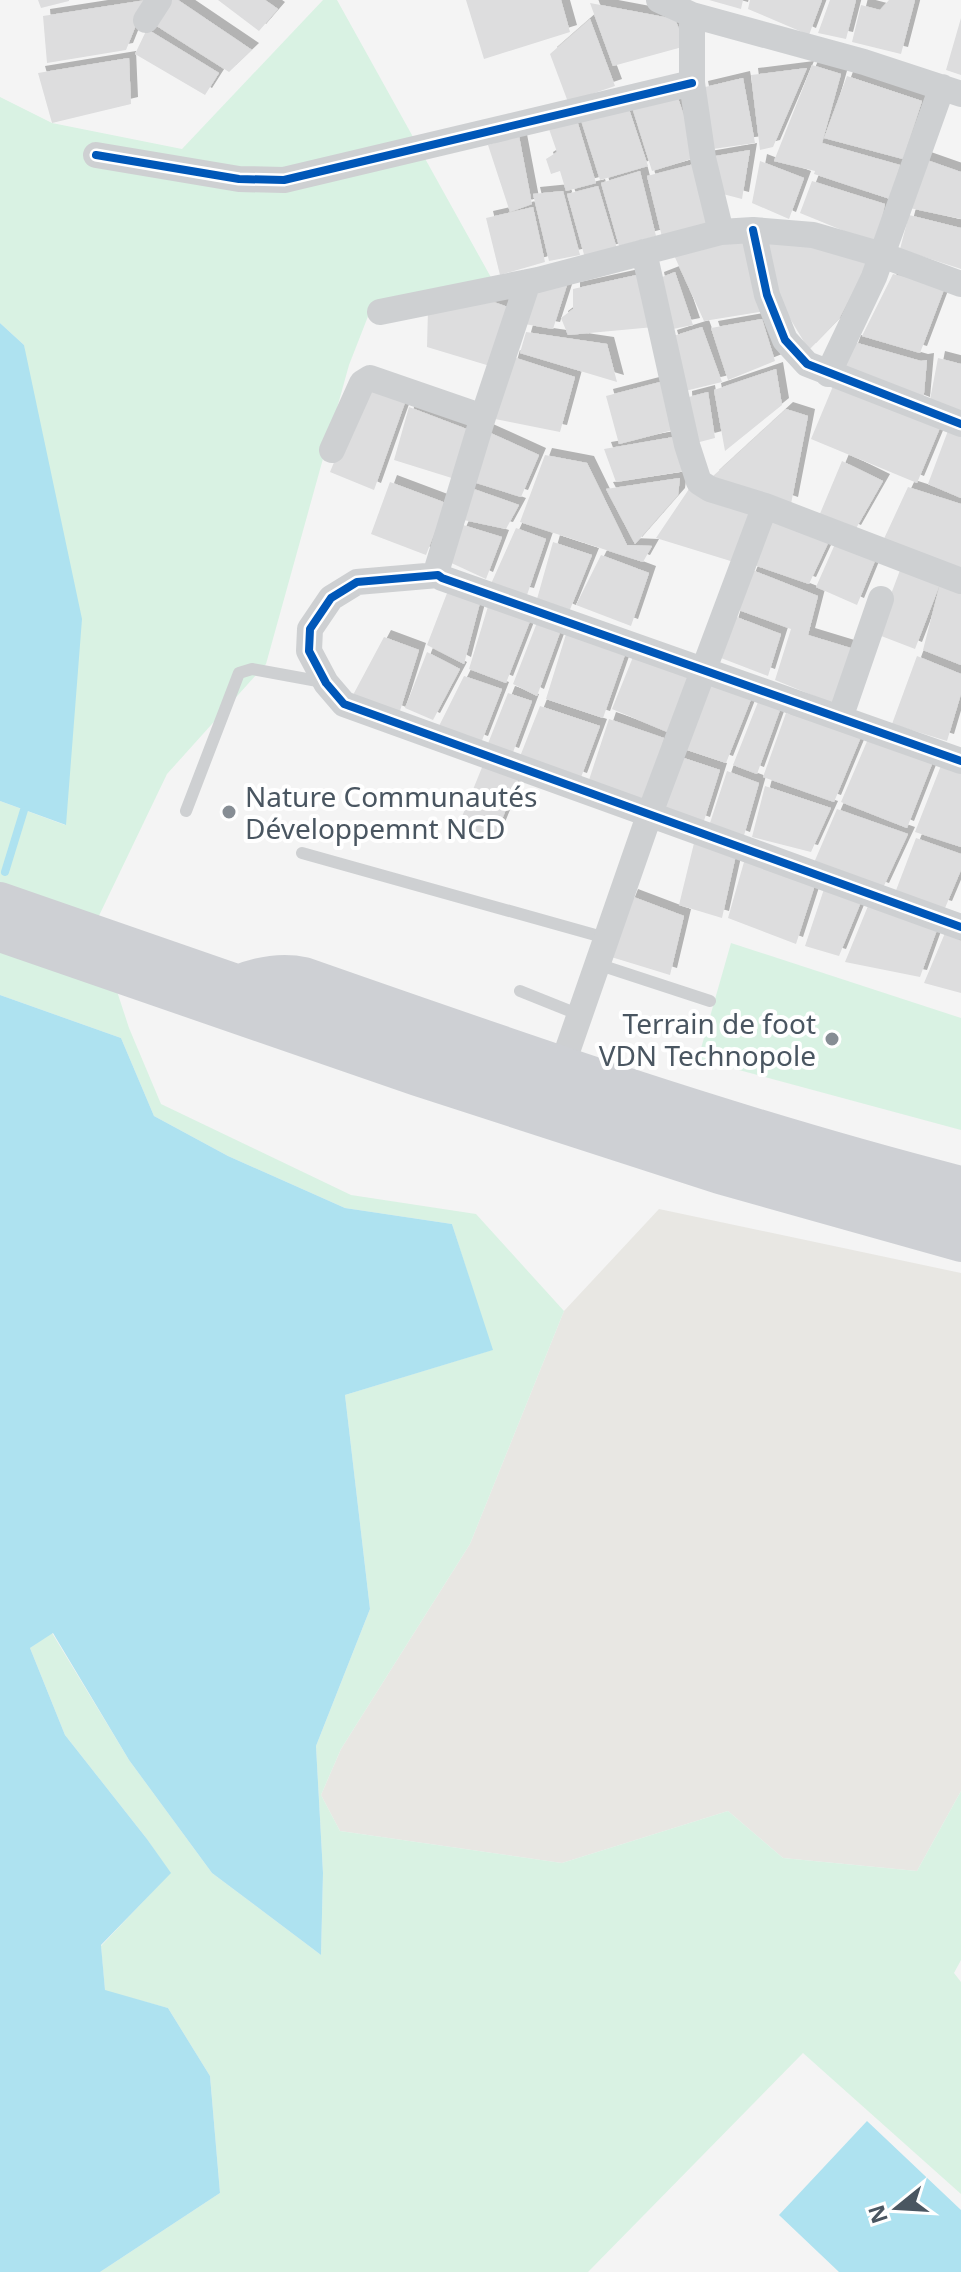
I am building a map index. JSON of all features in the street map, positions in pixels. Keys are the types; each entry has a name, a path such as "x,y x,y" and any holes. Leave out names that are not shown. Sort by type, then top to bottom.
{"main road":[{"path":"0,900 481,1067 718,1143 961,1212"},
{"path":"0,934 417,1078 719,1176 961,1244"},
{"path":"238,983 268,974 304,975 562,1066 845,1155 961,1184"}],"street":[{"path":"659,0 692,15 864,62 951,91 853,324 828,374"},
{"path":"692,15 692,83 703,158 721,232"},
{"path":"96,155 239,179 284,180 692,83"},
{"path":"753,230 767,295 785,340 807,364 961,424"},
{"path":"380,312 528,282 721,232 753,230 813,235 882,255 961,284"},
{"path":"644,252 687,445 699,482 710,489 765,506 961,581"},
{"path":"438,575 437,569 483,417 528,282"},
{"path":"332,450 362,383 370,378 483,417"},
{"path":"562,1066 650,813 765,506"},
{"path":"959,918 344,704 326,683 309,651 310,629 331,598 357,582 438,575 961,761"},
{"path":"840,718 881,599"}],"lane":[{"path":"186,811 239,673 252,669 326,683"},
{"path":"302,853 606,938"},
{"path":"597,964 710,1001"},
{"path":"520,991 580,1015"}],"shaded area":[{"path":"659,1209 961,1273 961,1791 917,1871 783,1858 728,1811 562,1863 340,1831 321,1795 341,1749 470,1544 564,1311"}],"green space":[{"path":"323,0 337,0 493,281 374,301 349,365 266,664 167,774 95,924 129,1028 161,1104 351,1195 476,1214 564,1311 470,1544 341,1749 321,1795 340,1831 562,1863 728,1811 783,1858 917,1871 961,1791 961,1960 954,1973 961,1982 961,2194 803,2053 588,2272 100,2272 220,2193 210,2076 168,2008 105,1991 101,1946 170,1873 65,1735 30,1648 52,1633 129,1760 212,1873 321,1955 323,1873 316,1746 370,1609 345,1395 492,1350 452,1224 345,1208 228,1156 154,1116 121,1038 0,995 0,801 65,825 24,345 0,323 0,97 52,123 182,149"},
{"name":"Terrain de foot VDN Technopole","path":"731,943 961,1018 961,1130 698,1059"}],"water":[{"path":"0,323 24,345 82,619 66,825 0,801"},
{"path":"0,995 121,1038 154,1116 228,1156 345,1208 452,1224 493,1350 345,1395 370,1609 316,1746 323,1873 321,1955 212,1873 129,1760 53,1633 30,1648 65,1735 171,1873 101,1945 105,1990 168,2008 210,2076 220,2193 100,2272 0,2272"},
{"path":"867,2121 961,2210 961,2272 839,2272 779,2215"}],"building":[{"path":"38,0 69,0 69,1 41,8"},
{"path":"146,0 126,50 47,63 43,16"},
{"path":"169,0 178,0 252,50 229,72 152,23"},
{"path":"218,0 265,0 278,9 259,31"},
{"path":"466,0 561,0 570,32 484,59"},
{"path":"709,0 743,0 741,9"},
{"path":"750,0 822,0 809,35 748,9"},
{"path":"830,0 856,0 846,39 818,33"},
{"path":"889,0 915,0 901,54 852,42 861,5 880,10"},
{"path":"590,3 675,19 686,46 613,66"},
{"path":"961,18 961,75 946,70"},
{"path":"590,19 615,86 568,102 550,54"},
{"path":"147,29 219,73 205,95 135,54"},
{"path":"129,58 131,104 52,123 38,73"},
{"path":"812,65 841,74 822,143 900,165 890,199 814,174 815,171 774,161"},
{"path":"807,68 773,147 760,150 751,75"},
{"path":"847,76 922,101 903,159 824,138"},
{"path":"743,78 755,143 713,149 701,88"},
{"path":"676,92 698,157 652,171 632,107"},
{"path":"627,103 648,166 600,180 580,117"},
{"path":"576,117 596,183 566,191 560,171 551,174 546,159 557,152 549,129"},
{"path":"519,136 532,204 510,212 488,145"},
{"path":"750,150 742,199 719,193 704,158"},
{"path":"924,159 961,172 961,219 905,207"},
{"path":"760,161 804,178 789,219 752,203"},
{"path":"694,164 715,226 663,241 647,176"},
{"path":"640,171 656,236 619,246 601,183"},
{"path":"812,181 885,204 876,244 800,213"},
{"path":"598,186 617,249 585,258 567,194"},
{"path":"563,191 580,255 549,261 533,194"},
{"path":"533,207 545,262 500,275 486,218"},
{"path":"909,215 961,228 961,269 900,249"},
{"path":"746,236 766,311 704,321 673,253"},
{"path":"767,237 869,261 839,319 809,350 780,302"},
{"path":"675,272 693,325 668,330 657,279"},
{"path":"641,274 654,327 568,335 561,318 573,309 573,289"},
{"path":"893,274 945,287 920,353 862,336"},
{"path":"568,282 553,329 519,323 540,286"},
{"path":"471,294 508,307 490,366 427,347 428,309"},
{"path":"762,319 775,361 728,380 711,328"},
{"path":"702,327 722,382 685,391 670,337"},
{"path":"526,332 607,344 617,382 520,353"},
{"path":"854,342 921,361 927,360 923,404 843,373"},
{"path":"513,357 575,377 560,432 495,419"},
{"path":"938,358 961,364 961,415 929,405"},
{"path":"776,369 782,405 725,451 714,390"},
{"path":"836,379 942,423 917,483 811,439"},
{"path":"664,381 677,429 619,444 606,396"},
{"path":"367,383 407,397 374,490 330,472"},
{"path":"708,392 715,438 688,445 685,398"},
{"path":"409,407 472,431 455,479 394,460"},
{"path":"786,409 808,416 791,504 712,477"},
{"path":"949,428 961,432 961,498 928,484"},
{"path":"486,431 539,455 521,497 470,481"},
{"path":"679,436 686,471 616,482 604,449"},
{"path":"545,455 587,463 627,545 652,546 643,562 520,522"},
{"path":"842,461 883,481 854,532 819,516"},
{"path":"680,478 678,495 635,544 606,489"},
{"path":"390,482 446,503 426,555 371,534"},
{"path":"468,487 519,505 506,529 459,519"},
{"path":"908,487 961,504 961,569 882,543"},
{"path":"689,489 754,511 737,563 656,538"},
{"path":"772,519 830,539 809,584 754,565"},
{"path":"463,525 502,537 486,579 447,561"},
{"path":"516,528 546,539 527,595 490,586"},
{"path":"553,542 592,555 569,612 537,599"},
{"path":"835,544 875,561 857,605 816,587"},
{"path":"601,555 649,573 631,626 576,605"},
{"path":"902,565 961,590 961,665 923,650 940,584 915,649 876,634"},
{"path":"752,570 818,596 808,635 854,649 839,706 775,680 791,629 736,609"},
{"path":"449,588 481,599 464,664 427,645"},
{"path":"489,603 532,616 506,683 469,669"},
{"path":"734,616 781,634 768,676 721,658"},
{"path":"538,620 562,627 537,696 513,684"},
{"path":"567,631 627,649 603,718 546,699"},
{"path":"384,637 419,650 399,714 353,695"},
{"path":"427,652 460,669 433,720 405,708"},
{"path":"635,652 692,675 672,734 612,709"},
{"path":"917,656 961,674 961,694 947,741 892,724"},
{"path":"464,676 502,689 481,743 438,728"},
{"path":"706,683 752,697 726,763 681,748"},
{"path":"508,693 532,701 512,755 487,746"},
{"path":"758,702 780,710 757,774 733,765"},
{"path":"540,706 600,726 580,780 519,759"},
{"path":"786,713 861,737 834,802 763,777"},
{"path":"609,719 664,738 648,800 588,783"},
{"path":"868,739 934,759 907,828 841,802"},
{"path":"678,756 720,770 703,824 660,808"},
{"path":"485,760 520,775 494,839 459,824"},
{"path":"942,763 961,770 961,847 915,832"},
{"path":"727,771 759,783 743,839 709,826"},
{"path":"765,786 831,808 811,852 752,837"},
{"path":"837,809 908,834 882,890 813,865"},
{"path":"916,838 961,854 961,870 945,908 895,893"},
{"path":"695,839 736,855 722,918 679,905"},
{"path":"746,855 815,885 796,944 728,918"},
{"path":"825,886 861,902 839,956 805,946"},
{"path":"631,896 684,916 670,975 608,956"},
{"path":"868,906 938,927 920,977 845,962"},
{"path":"945,933 961,941 961,993 924,983"}],"waterway":[{"path":"5,872 24,810"}],"cycle path":[{"path":"96,155 239,179 284,180 692,83"},
{"path":"753,230 767,295 785,340 807,364 961,424"},
{"path":"961,761 438,575 357,582 331,598 310,629 309,651 326,683 344,704 961,927"}],"place":[{"name":"Nature Communautés Développemnt NCD","path":"229,812"},
{"name":"Terrain de foot VDN Technopole","path":"832,1039"}]}
